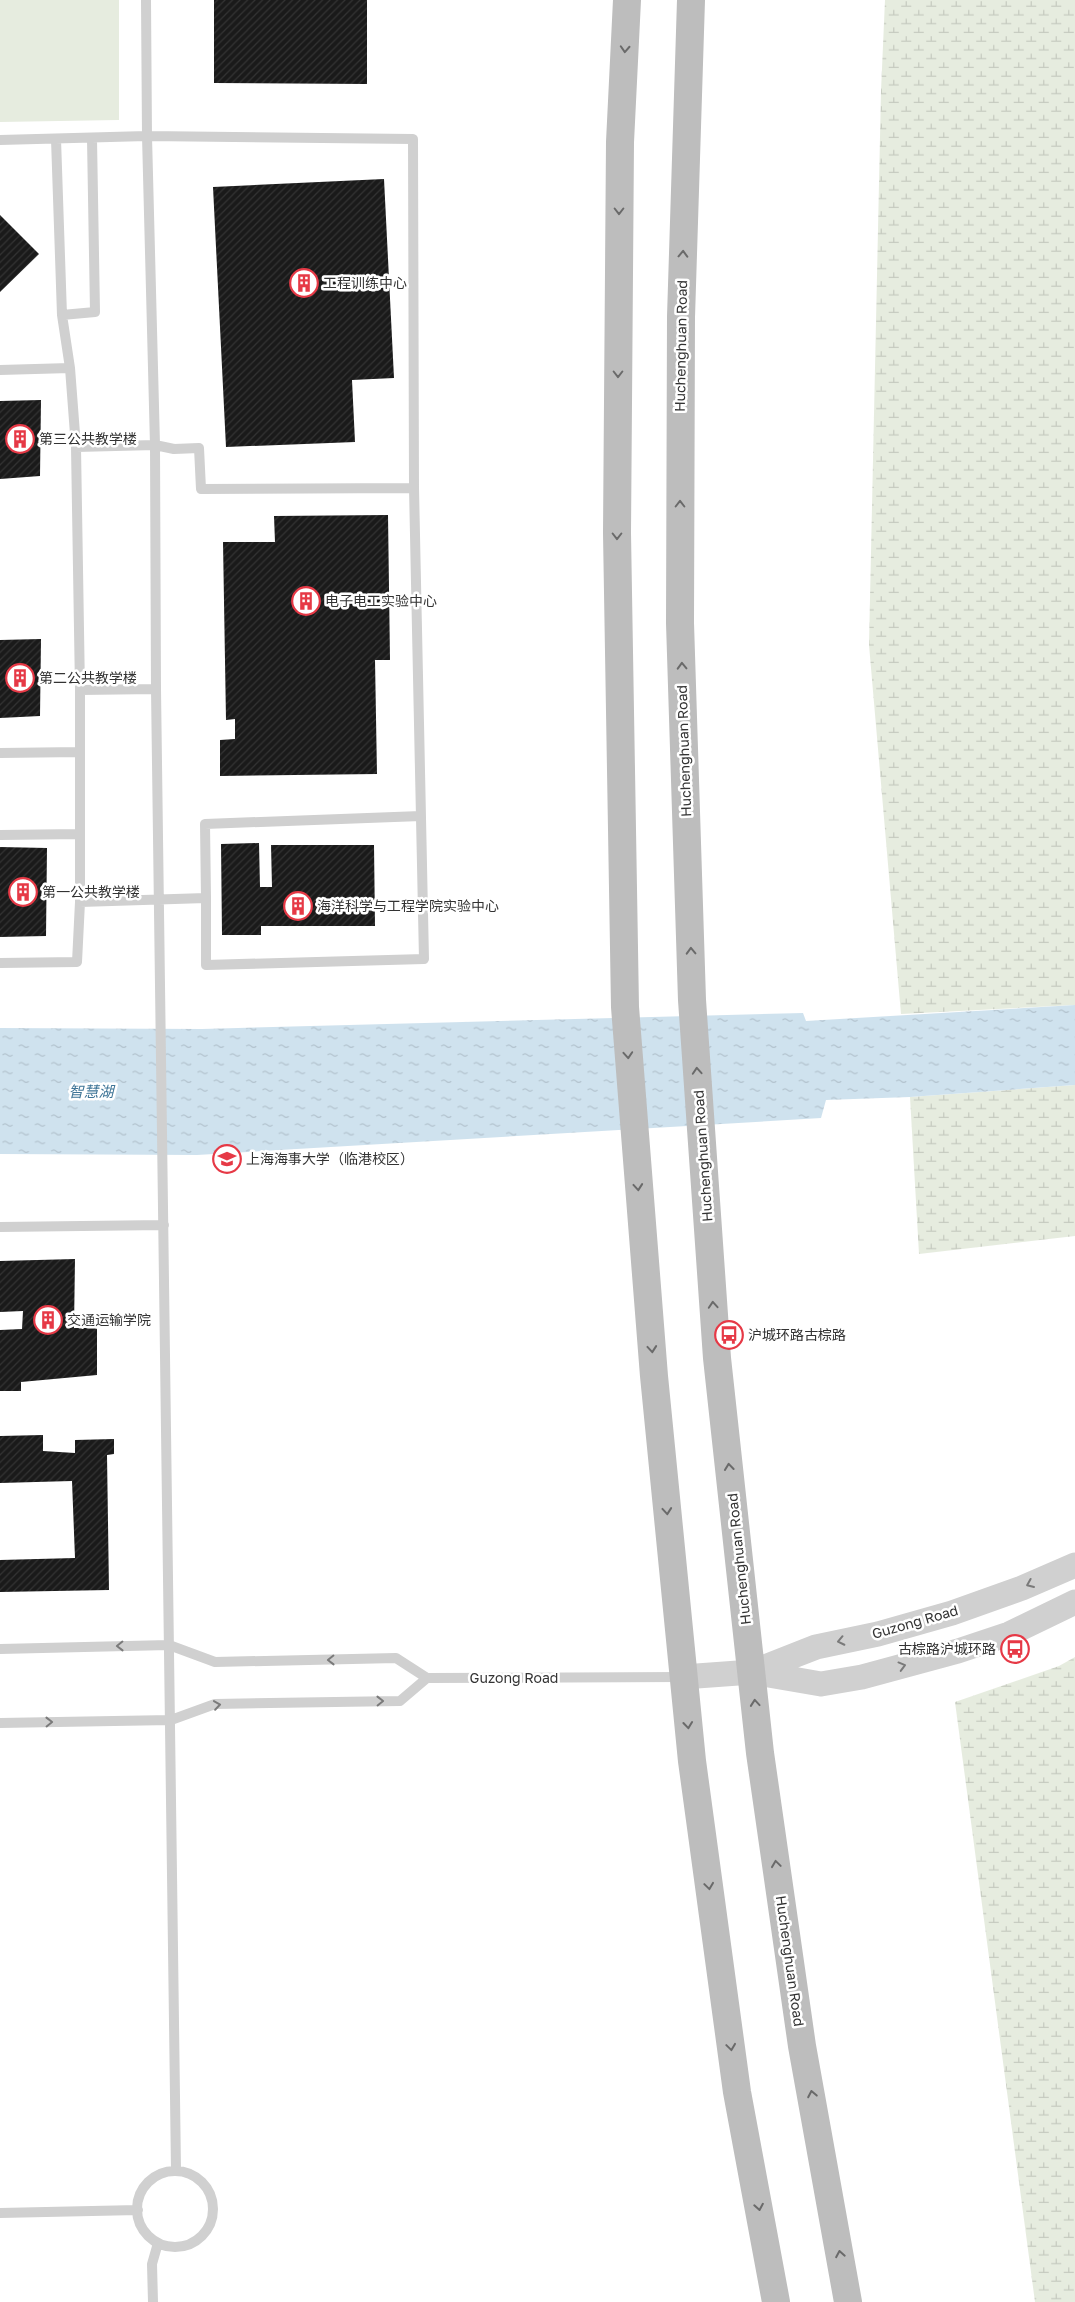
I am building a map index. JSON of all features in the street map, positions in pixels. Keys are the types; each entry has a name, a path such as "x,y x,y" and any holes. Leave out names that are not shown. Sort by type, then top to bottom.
{"main road":[{"path":"627,0 620,142 617,523 625,1007 654,1376 692,1761 738,2092 776,2302"},
{"name":"Huchenghuan Road","path":"692,0 681,317 680,623 692,1000 717,1358 760,1753 802,2046 848,2302"}],"street":[{"name":"Guzong Road","path":"752,1672 816,1647 878,1634 952,1613 1022,1588 1075,1565"},
{"name":"Guzong Road","path":"683,1676 752,1672 821,1684 862,1677 958,1651 1010,1634 1075,1602"}],"lane":[{"path":"146,0 147,136 155,445 156,689 164,1161 176,2171"},
{"path":"0,140 56,140 147,136 412,139 414,488 421,816 424,959 206,965 205,824 421,816"},
{"path":"62,315 95,312 92,139"},
{"path":"0,963 76,962 80,902 80,690 76,447 70,368 62,315 56,140"},
{"path":"0,370 70,368"},
{"path":"76,447 155,445 174,449 200,448 201,489 414,488"},
{"path":"80,690 156,689"},
{"path":"0,753 80,752"},
{"path":"0,835 80,834"},
{"path":"80,902 206,898"},
{"path":"0,1227 164,1225"},
{"path":"0,1649 169,1645 215,1662 396,1658 427,1678 400,1700 215,1704 171,1720 0,1723"},
{"name":"Guzong Road","path":"427,1678 683,1676"},
{"path":"176,2171 197,2178 207,2187 213,2205 212,2218 202,2237 180,2247 158,2243 144,2230 138,2218 141,2193 149,2182 163,2173 176,2171"},
{"path":"0,2213 138,2210"},
{"path":"153,2302 152,2264 158,2243"}],"green space":[{"path":"0,0 119,0 119,120 0,122"},
{"path":"885,0 1075,0 1075,1005 901,1014 869,645 881,91"},
{"path":"1075,1085 1075,1236 919,1254 910,1097"},
{"path":"1075,1657 1075,2302 1035,2302 955,1702 1059,1666"}],"water":[{"name":"智慧湖","path":"1075,1005 1075,1085 910,1097 826,1100 821,1118 197,1155 0,1154 0,1028 202,1029 803,1013 806,1021"}],"building":[{"path":"214,0 367,0 367,84 214,83"},
{"name":"工程训练中心","path":"384,179 394,378 352,380 355,442 226,447 213,187"},
{"path":"0,215 39,254 0,292"},
{"name":"第三公共教学楼","path":"41,400 40,476 0,479 0,401"},
{"name":"电子电工实验中心","path":"388,515 390,660 375,660 377,774 220,776 220,740 235,739 235,719 226,720 223,542 275,542 274,516"},
{"name":"第二公共教学楼","path":"41,639 40,716 0,718 0,640"},
{"name":"海洋科学与工程学院实验中心","path":"259,843 260,887 272,887 271,845 374,845 375,926 261,926 261,935 222,935 221,844"},
{"name":"第一公共教学楼","path":"0,847 47,848 46,936 0,937"},
{"name":"交通运输学院","path":"75,1259 74,1328 97,1328 97,1375 21,1382 21,1391 0,1391 0,1330 22,1329 23,1311 0,1312 0,1261"},
{"path":"43,1435 43,1451 75,1453 75,1440 114,1439 114,1454 107,1455 109,1590 0,1592 0,1560 75,1558 72,1481 0,1483 0,1436"}],"place":[{"name":"工程训练中心","path":"304,283"},
{"name":"第三公共教学楼","path":"20,439"},
{"name":"电子电工实验中心","path":"306,601"},
{"name":"第二公共教学楼","path":"20,678"},
{"name":"第一公共教学楼","path":"23,892"},
{"name":"海洋科学与工程学院实验中心","path":"298,906"},
{"name":"上海海事大学（临港校区）","path":"227,1159"},
{"name":"交通运输学院","path":"48,1320"},
{"name":"沪城环路古棕路","path":"729,1335"},
{"name":"古棕路沪城环路","path":"1015,1649"}]}
